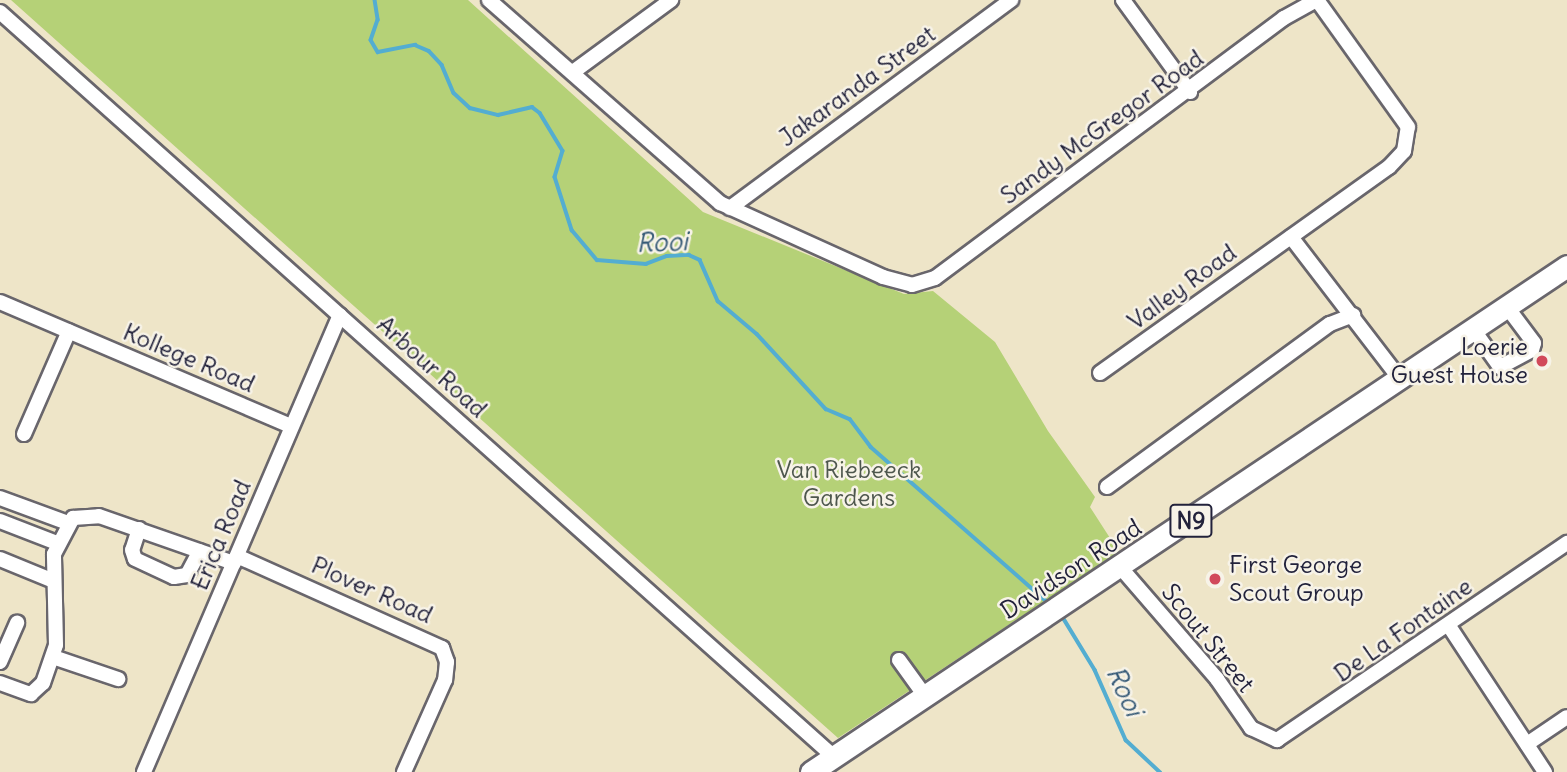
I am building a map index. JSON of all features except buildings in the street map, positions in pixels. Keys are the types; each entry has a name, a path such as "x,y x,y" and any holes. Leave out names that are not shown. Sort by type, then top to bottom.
{"highway":[{"name":"Davidson Road","path":"811,772 1121,568 1567,266"}],"street":[{"path":"489,0 710,195 730,208"},
{"path":"573,72 671,0"},
{"name":"Jakaranda Street","path":"730,208 1011,0"},
{"path":"1123,0 1190,92"},
{"name":"Sandy McGregor Road","path":"730,208 883,277 912,285 935,278 1190,92 1284,18 1317,0"},
{"name":"Valley Road","path":"1100,373 1399,158 1409,134 1384,90 1317,0"},
{"name":"Arbour Road","path":"0,12 834,757"},
{"path":"1291,237 1353,314 1400,379"},
{"name":"Kollege Road","path":"0,302 291,426"},
{"path":"1473,329 1500,368 1532,351 1534,343 1507,307"},
{"path":"1107,487 1330,324 1353,314"},
{"name":"Erica Road","path":"144,772 340,315"},
{"path":"24,434 69,331"},
{"path":"0,498 68,523"},
{"path":"0,683 36,693 53,657 57,543 68,523 88,514 200,551 236,559"},
{"path":"0,521 57,543"},
{"path":"139,529 131,550 135,559 174,577 187,575 200,551"},
{"name":"De La Fontaine","path":"1261,736 1286,738 1567,544"},
{"path":"0,559 54,581"},
{"name":"Plover Road","path":"236,559 442,648 447,662 445,680 404,772"},
{"name":"Scout Street","path":"1121,568 1261,736"},
{"path":"0,662 17,623"},
{"path":"1449,626 1545,772"},
{"path":"53,657 118,679"},
{"path":"899,660 925,696"},
{"path":"1527,744 1567,717"}],"green space":[{"name":"Van Riebeeck Gardens","path":"11,0 468,0 703,212 904,294 933,291 995,342 1048,431 1095,497 1090,507 1119,552 838,738"}],"waterway":[{"name":"Rooi","path":"375,0 378,20 371,40 378,52 415,45 429,51 442,65 454,93 470,108 498,115 532,107 540,113 563,151 555,177 572,230 597,260 646,264 667,256 689,255 700,260 718,301 757,334 826,409 850,419 871,447 1045,600"},
{"name":"Rooi","path":"1064,619 1095,670 1126,740 1160,772"}],"place":[{"name":"Loerie Guest House","path":"1542,361"},
{"name":"First George Scout Group","path":"1215,579"}]}
